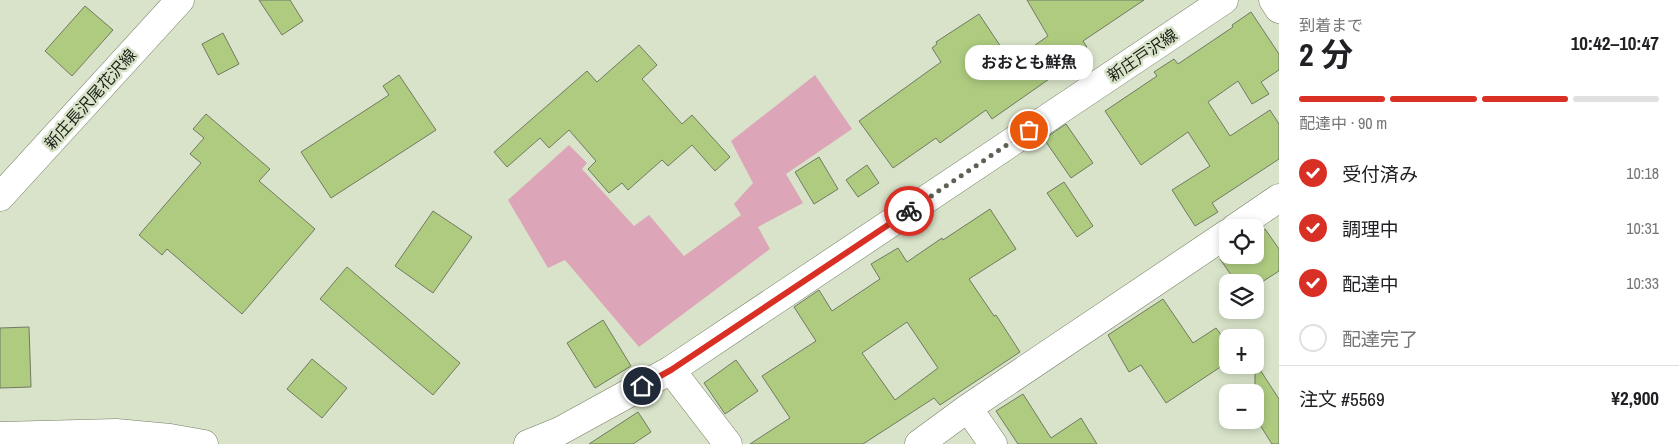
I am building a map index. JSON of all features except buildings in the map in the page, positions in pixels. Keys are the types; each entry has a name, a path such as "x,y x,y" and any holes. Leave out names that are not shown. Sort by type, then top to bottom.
{"main road":[{"name":"新庄長沢尾花沢線","path":"0,197 180,0"},
{"name":"新庄戸沢線","path":"528,444 560,431 671,370 1224,0"},
{"path":"1273,0 1279,9"},
{"path":"1248,219 1279,198"},
{"path":"919,444 968,408 1219,239"},
{"path":"671,370 728,444"},
{"path":"968,408 993,444"},
{"path":"0,436 56,439 116,433 170,438 204,444"}],"shaded area":[{"path":"815,75 852,129 786,174 803,203 758,227 770,249 639,347 565,260 548,268 508,200 569,145 587,163 582,169 634,226 649,215 684,256 741,215 734,204 753,183 731,141"}],"way so far":[{"path":"909,211 1029,130"}],"place":[{"name":"おおとも鮮魚","path":"1029,130"}],"route":[{"path":"642,386 671,370 909,211"}]}
